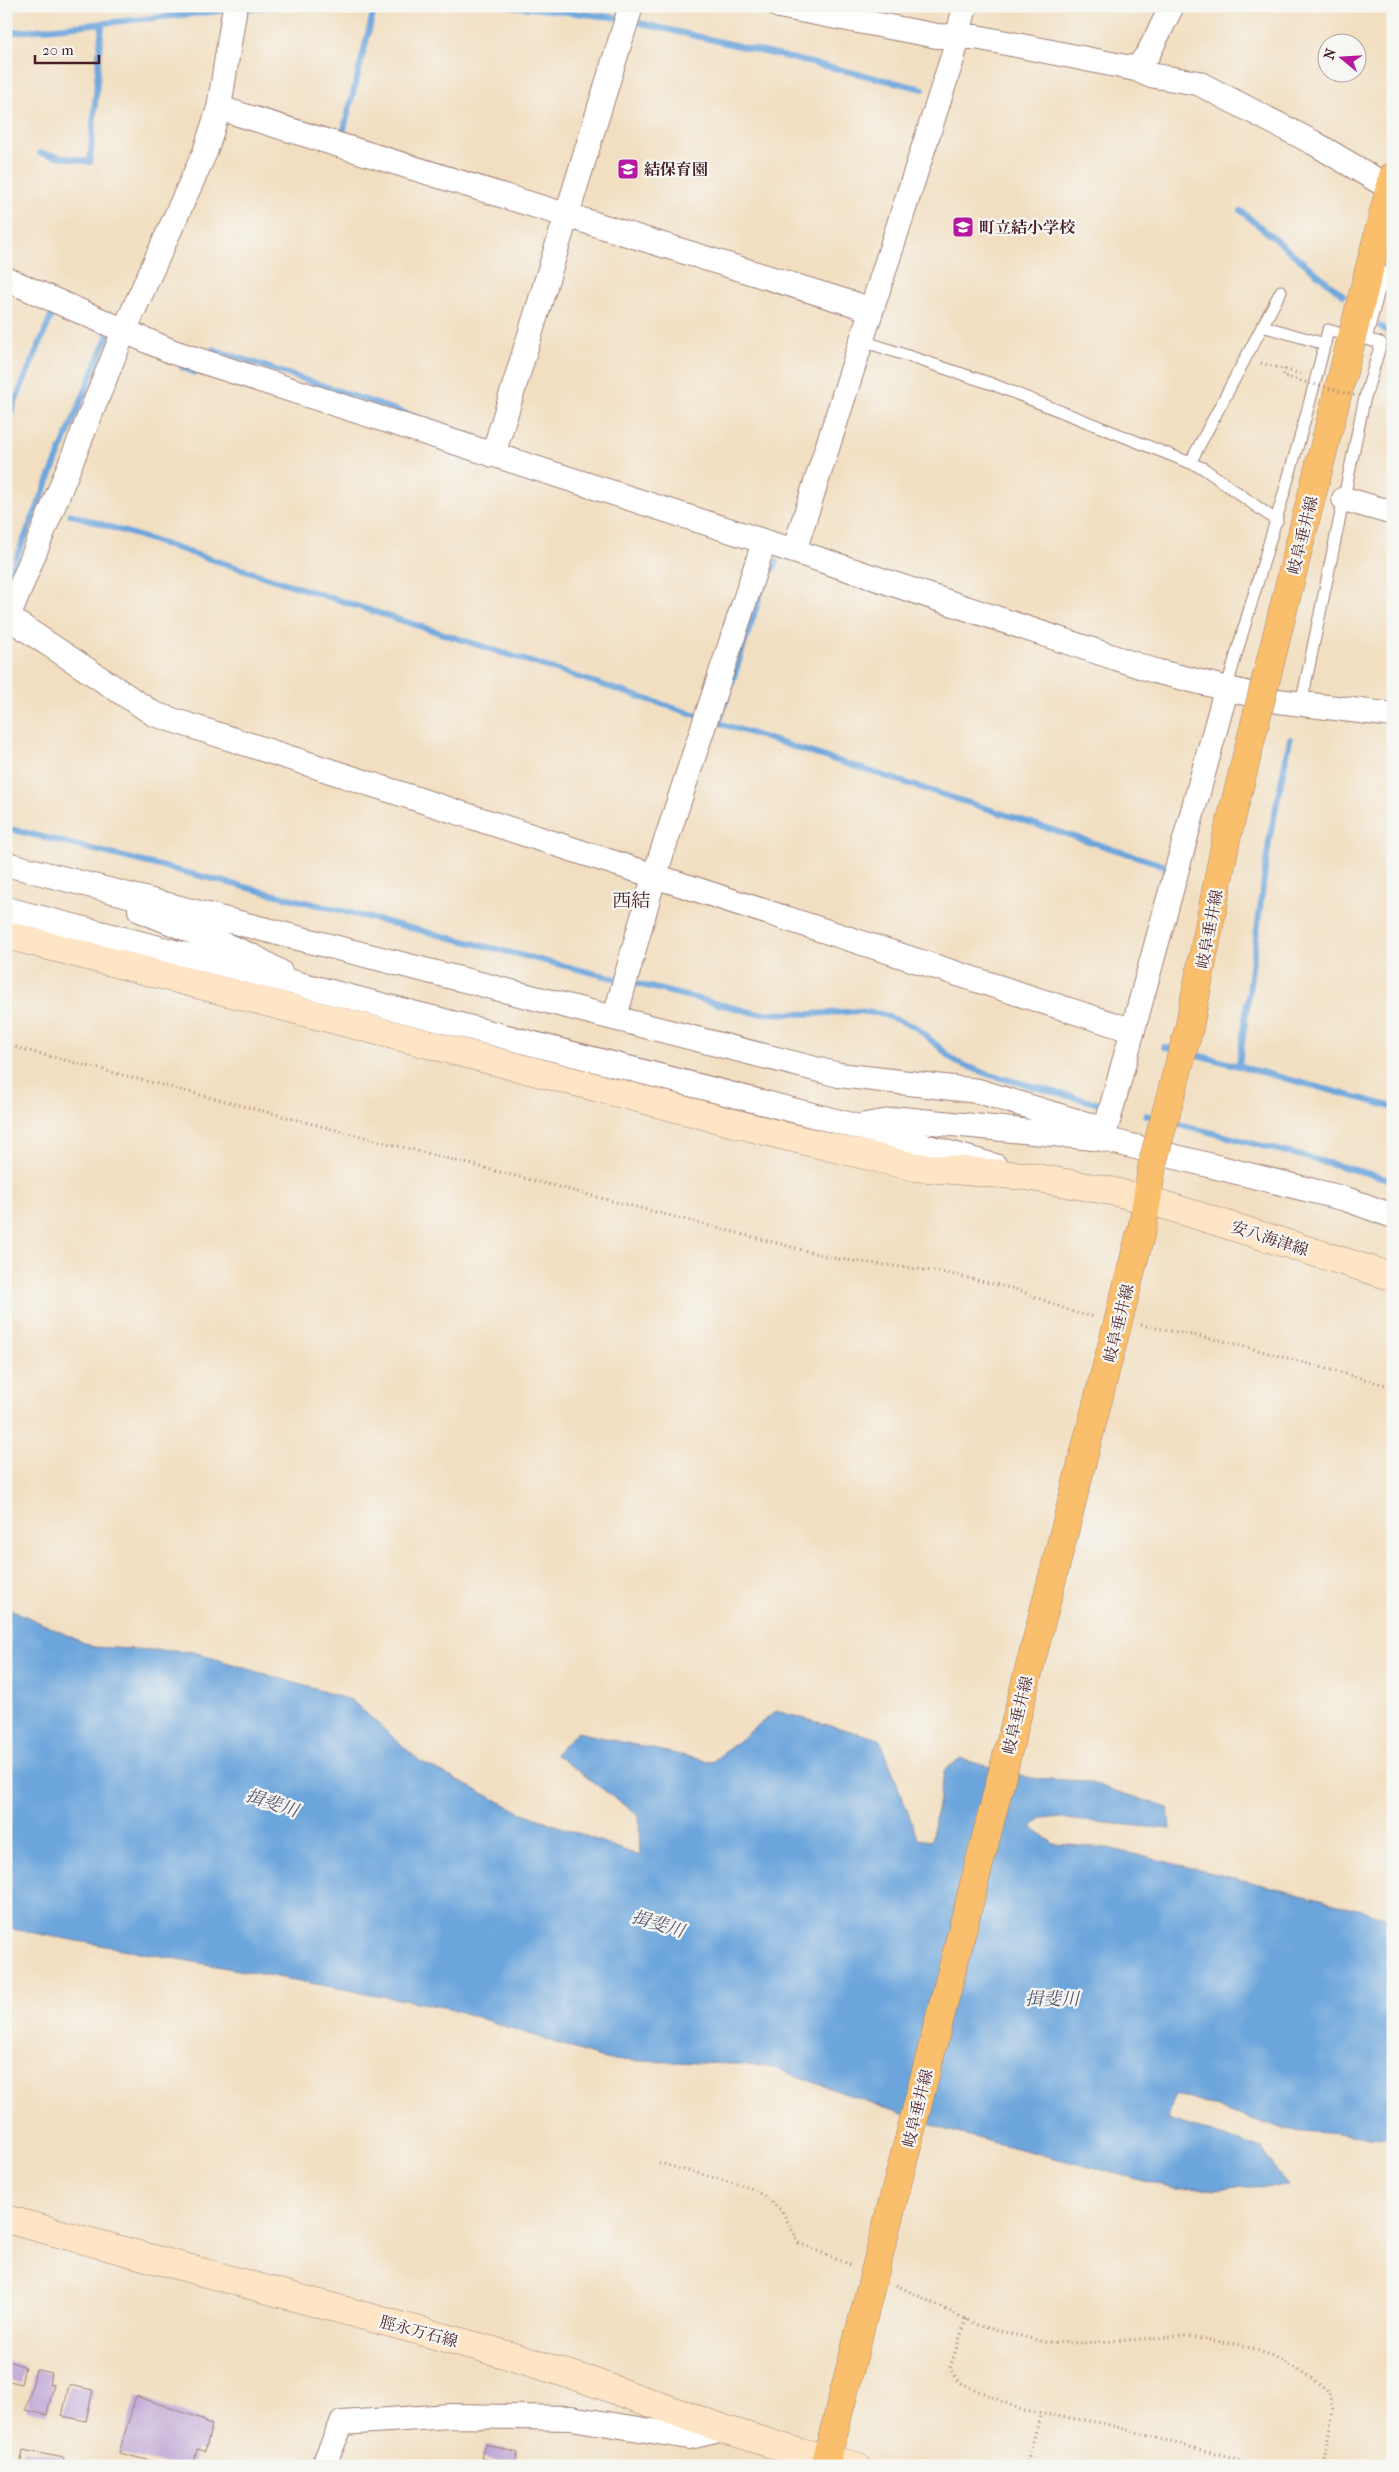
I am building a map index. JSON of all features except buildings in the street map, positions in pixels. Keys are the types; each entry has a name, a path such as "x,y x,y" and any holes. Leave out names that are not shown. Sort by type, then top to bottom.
{"main road":[{"name":"岐阜垂井線","path":"828,2453 1146,1212 1153,1161 1189,1028 1226,840 1351,337 1381,279 1391,182"}],"street":[{"path":"235,6 219,108 205,152 124,331 7,619 154,714 1131,1030"},
{"path":"493,455 631,6"},
{"path":"780,6 937,36 976,37 1136,68 1149,75 1198,83 1391,182"},
{"path":"794,551 863,342 870,309 953,56 965,6"},
{"path":"1136,68 1148,54 1172,6"},
{"path":"219,108 870,309"},
{"path":"6,279 173,352 794,551 1155,671 1226,690 1301,705 1393,716"},
{"path":"1344,499 1393,513"},
{"path":"615,1016 654,877 764,542"},
{"path":"1103,1139 1131,1030 1226,690"},
{"path":"6,854 252,956 308,988"},
{"path":"6,864 615,1016 839,1075 978,1091 1096,1127 1103,1139"},
{"path":"6,909 308,988 855,1126 1026,1176"},
{"name":"安八海津線","path":"6,935 788,1137 906,1165 1026,1176 1146,1212 1393,1277"},
{"path":"855,1126 902,1119 1103,1139 1393,1209"},
{"path":"1346,1199 1393,1216"},
{"name":"脛永万石線","path":"6,2219 494,2351 587,2380 724,2429 828,2453 857,2466"},
{"path":"323,2466 342,2423 450,2416 570,2418 689,2437 724,2429"}],"lane":[{"path":"1301,705 1364,400 1381,343 1366,339 1381,279"},
{"path":"1190,463 1282,291"},
{"path":"1262,326 1325,344"},
{"path":"1226,690 1262,563 1277,521 1328,330 1351,337"},
{"path":"863,342 992,384 1203,468 1277,521"}],"path":[{"path":"1259,363 1285,370 1283,376 1357,396"},
{"path":"6,1045 838,1260 941,1272 1015,1289 1076,1313 1104,1318"},
{"path":"1133,1324 1228,1342 1393,1387"},
{"path":"659,2164 749,2187 764,2196 782,2212 799,2243 857,2268"},
{"path":"890,2282 980,2326 1045,2342 1084,2343 1184,2336 1240,2345 1274,2356 1310,2376 1328,2392 1333,2411 1323,2466"},
{"path":"966,2319 950,2368 958,2382 1024,2411 1102,2423 1259,2466"},
{"path":"1026,2466 1041,2413"}],"water":[{"name":"揖斐川","path":"6,1607 93,1647 193,1652 351,1700 421,1762 520,1812 640,1856 639,1816 555,1754 577,1732 712,1762 776,1711 880,1739 918,1839 931,1841 945,1769 961,1759 1031,1778 1085,1781 1168,1808 1170,1829 1043,1817 1031,1827 1054,1844 1108,1848 1309,1896 1393,1919 1393,2139 1281,2129 1175,2094 1168,2119 1262,2149 1288,2186 1175,2189 946,2130 766,2065 609,2060 449,2008 6,1928"}],"waterway":[{"path":"249,9 275,6"},
{"path":"343,133 375,6"},
{"path":"512,6 620,18"},
{"path":"6,33 221,11"},
{"path":"40,153 90,162 102,23"},
{"path":"640,23 923,89"},
{"path":"1241,211 1343,295"},
{"path":"6,423 54,310"},
{"path":"1380,326 1393,336"},
{"path":"6,583 109,333 106,332"},
{"path":"213,349 479,438"},
{"path":"182,367 195,373"},
{"path":"70,514 696,715"},
{"path":"777,562 764,583 719,723 1166,866 1165,873"},
{"path":"1239,1065 1269,841 1290,739"},
{"path":"6,828 755,1013 812,1014 859,1011 881,1014 916,1027 956,1062 990,1075 1107,1106"},
{"path":"1164,1047 1177,1050"},
{"path":"1190,1053 1393,1107"},
{"path":"1146,1115 1159,1119"},
{"path":"1171,1122 1393,1180"}],"place":[{"name":"結保育園","path":"628,169"},
{"name":"町立結小学校","path":"963,227"}],"district":[{"name":"西結","path":"631,900"}]}
